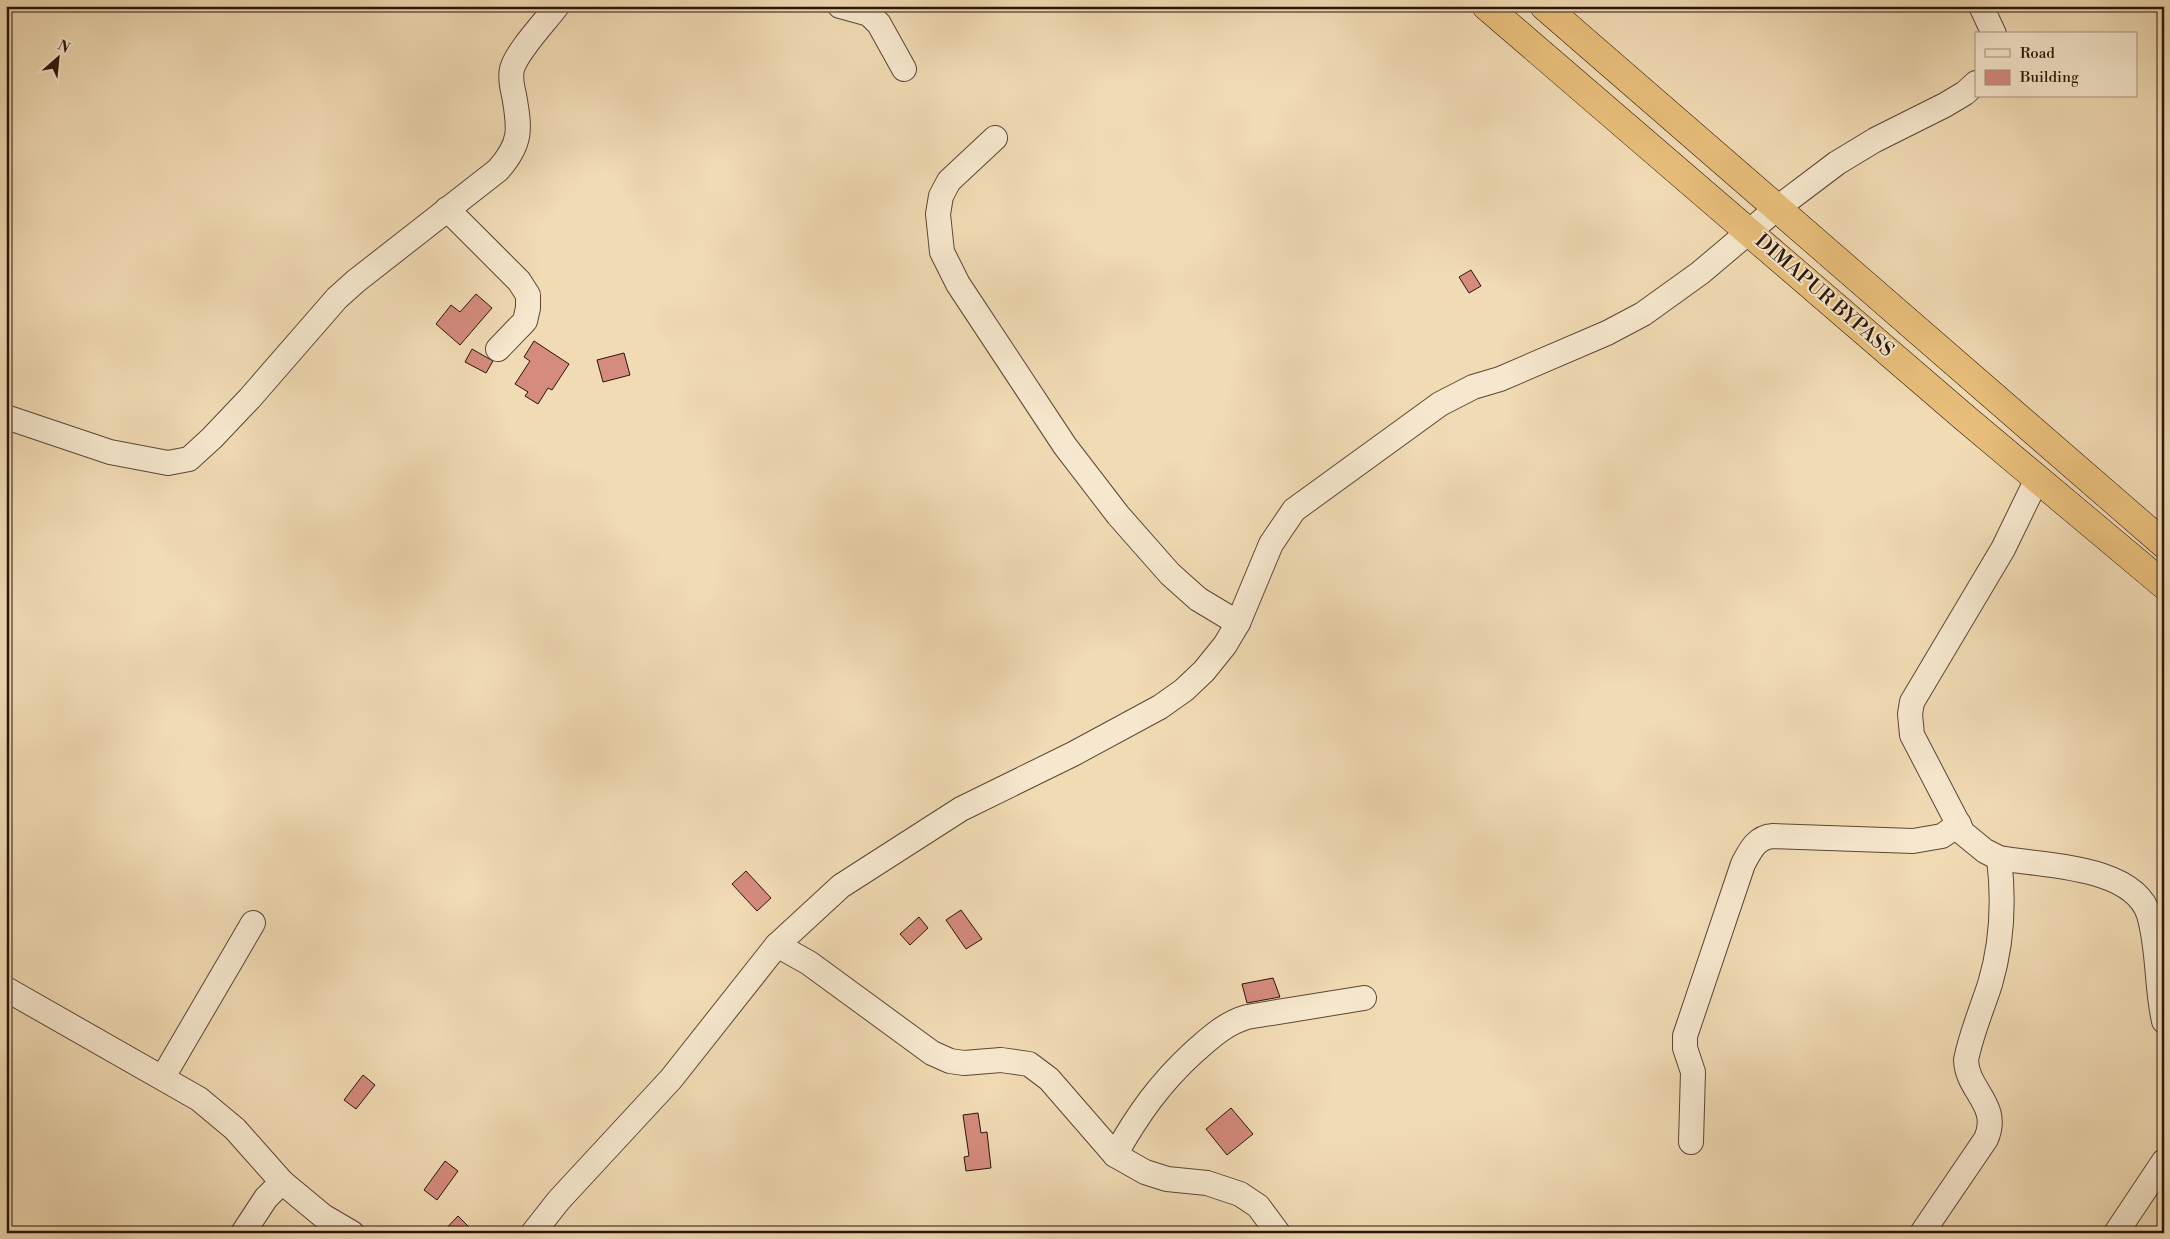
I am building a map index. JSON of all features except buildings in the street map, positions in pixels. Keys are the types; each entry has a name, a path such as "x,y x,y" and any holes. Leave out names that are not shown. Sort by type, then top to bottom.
{"highway":[{"name":"DIMAPUR BYPASS","path":"1486,6 2164,585"},
{"name":"DIMAPUR BYPASS","path":"1544,6 2164,544"}],"street":[{"path":"6,417 110,452 168,463 189,459 244,405 343,292 498,170 507,160 516,143 519,129 511,83 512,70 516,60 557,6"},
{"path":"840,6 869,14 878,24 904,69"},
{"path":"1981,6 1993,32"},
{"path":"533,1233 559,1200 671,1079 777,945 804,918 841,886 961,809 1074,754 1160,707 1184,690 1204,671 1224,645 1238,623 1270,544 1294,510 1309,498 1440,404 1473,388 1607,333 1643,314 1700,274 1776,209 1837,163 1875,140 1945,105 1965,93 1975,84"},
{"path":"995,138 949,181 941,196 938,214 942,252 958,284 1065,446 1118,515 1170,574 1198,599 1238,623"},
{"path":"447,209 519,281 528,295 525,321 498,349"},
{"path":"2037,478 2003,549 1912,702 1910,726 1912,735 1964,833 1975,844 1999,858 2099,875 2126,885 2138,896 2149,915 2159,1001 2164,1021"},
{"path":"1691,1142 1693,1072 1686,1048 1685,1036 1743,864 1755,843 1766,836 1913,841 1942,836 1959,824"},
{"path":"1922,1233 1986,1139 1990,1130 1990,1119 1983,1097 1970,1081 1966,1071 1966,1060 1995,960 2002,905 1999,858"},
{"path":"163,1077 253,923"},
{"path":"777,945 809,963 932,1053 950,1061 964,1063 1001,1060 1022,1061 1035,1067 1049,1080 1115,1155 1145,1172 1167,1179 1207,1183 1240,1194 1258,1206 1278,1233"},
{"path":"6,989 199,1099 234,1129 282,1182 323,1216 352,1233"},
{"path":"1115,1155 1136,1117 1157,1088 1182,1063 1222,1029 1236,1020 1364,998"},
{"path":"2116,1233 2164,1161"},
{"path":"243,1233 266,1198 282,1182"}]}
